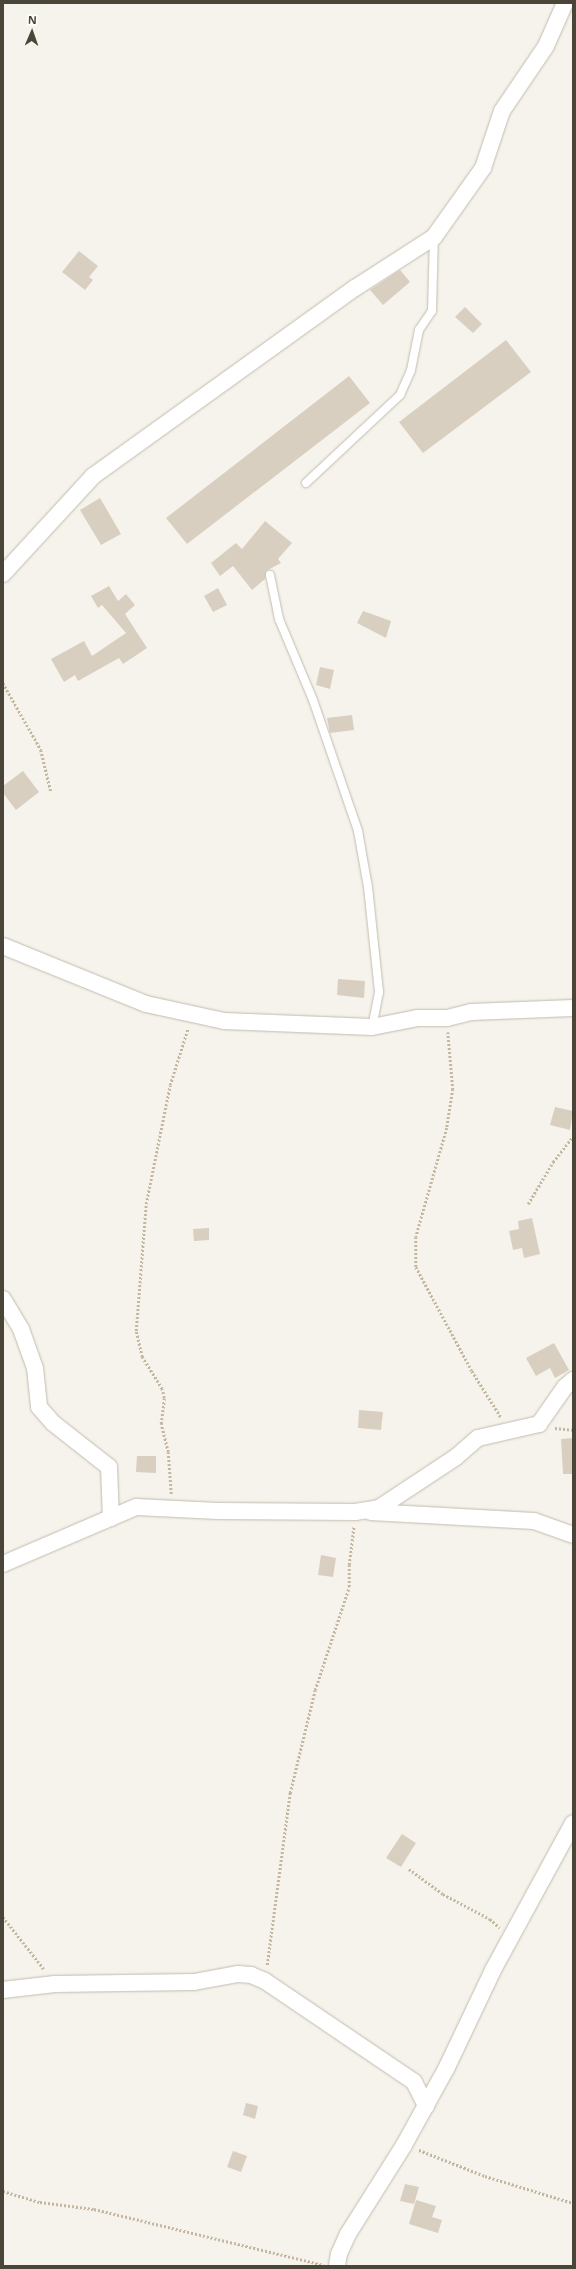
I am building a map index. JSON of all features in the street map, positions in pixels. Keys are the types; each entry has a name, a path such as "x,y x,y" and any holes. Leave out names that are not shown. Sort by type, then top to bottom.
{"street":[{"path":"3,574 94,476 355,288 434,237 483,168 502,111 546,46 565,3"},
{"path":"3,946 146,1004 224,1021 372,1026 418,1018 447,1018 471,1012 573,1008"},
{"path":"3,1299 21,1329 35,1368 39,1407 53,1423 108,1467 111,1518"},
{"path":"361,1512 399,1496 478,1438 511,1432 539,1424 565,1387 573,1380"},
{"path":"3,1564 136,1507 218,1511 361,1512 534,1521 573,1535"},
{"path":"337,2266 339,2254 348,2234 404,2145 426,2106 510,1938 573,1823"},
{"path":"3,1990 55,1984 194,1982 238,1974 265,1981 414,2082 426,2106"}],"lane":[{"path":"306,483 400,395 411,370 419,330 432,311 434,237"},
{"path":"270,575 279,619 313,700 358,831 368,887 379,992 372,1026"}],"path":[{"path":"3,683 41,750 51,792"},
{"path":"172,1508 168,1452 161,1424 164,1398 162,1390 142,1357 136,1331 146,1204 170,1085 193,1014"},
{"path":"447,1018 454,1089 447,1128 416,1237 416,1267 472,1371 511,1432"},
{"path":"528,1204 553,1162 573,1136"},
{"path":"265,1981 290,1793 315,1690 349,1587 349,1565 361,1512"},
{"path":"409,1869 460,1904 490,1919 510,1938"},
{"path":"3,1917 55,1984"},
{"path":"404,2145 485,2176 573,2203"},
{"path":"3,2191 40,2202 94,2209 325,2266"}],"building":[{"path":"79,251 98,266 89,277 93,280 85,290 62,272"},
{"path":"400,270 410,282 383,305 370,290"},
{"path":"465,307 482,324 473,333 455,317"},
{"path":"506,340 531,372 423,453 399,422"},
{"path":"349,376 370,403 187,544 166,518"},
{"path":"100,498 121,534 101,545 80,510"},
{"path":"265,521 292,543 278,559 281,563 266,571 265,579 252,590 233,566 220,576 211,563 236,543 242,549"},
{"path":"109,586 118,601 126,594 135,605 125,614 147,648 123,664 119,658 78,681 75,675 64,682 51,659 84,641 92,656 126,633 102,605 98,608 91,596"},
{"path":"218,588 227,605 213,612 204,596"},
{"path":"363,611 391,621 386,638 357,623"},
{"path":"320,667 334,670 330,689 316,685"},
{"path":"352,715 354,730 330,733 327,718"},
{"path":"23,771 39,792 16,810 3,793 3,786"},
{"path":"338,979 365,981 364,998 337,995"},
{"path":"555,1107 573,1111 570,1130 550,1125"},
{"path":"532,1218 540,1254 524,1258 522,1248 513,1250 509,1231 519,1229 518,1221"},
{"path":"209,1228 209,1240 194,1241 193,1229"},
{"path":"554,1343 569,1370 555,1378 550,1368 536,1376 526,1358"},
{"path":"359,1410 383,1412 381,1430 358,1428"},
{"path":"573,1438 573,1474 563,1474 561,1439"},
{"path":"137,1456 156,1456 156,1473 136,1472"},
{"path":"321,1555 336,1558 333,1577 318,1575"},
{"path":"402,1834 416,1843 401,1867 386,1858"},
{"path":"246,2103 258,2106 255,2119 243,2115"},
{"path":"233,2151 247,2156 241,2172 227,2167"},
{"path":"405,2184 419,2187 414,2204 400,2201"},
{"path":"416,2200 436,2206 432,2217 442,2220 438,2233 409,2224"}]}
